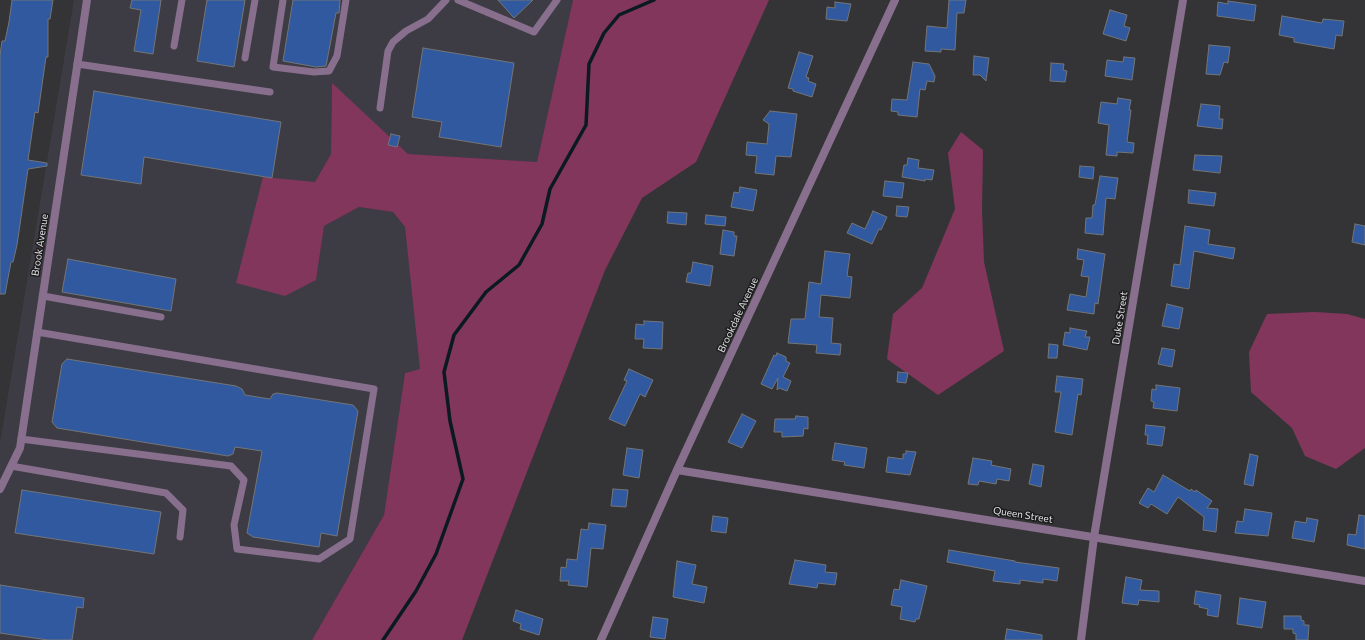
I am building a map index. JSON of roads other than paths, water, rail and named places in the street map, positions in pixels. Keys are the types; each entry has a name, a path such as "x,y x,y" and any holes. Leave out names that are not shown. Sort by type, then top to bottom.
{"street":[{"name":"Brook Avenue","path":"0,489 3,474 11,466 20,448 87,0"},
{"name":"Brookdale Avenue","path":"601,640 677,470 895,0"},
{"name":"Duke Street","path":"1081,640 1094,536 1183,0"},
{"name":"Queen Street","path":"677,470 1365,580"}],"lane":[{"path":"174,46 182,0"},
{"path":"245,58 255,0"},
{"path":"282,0 273,67 314,72 329,71 337,56 346,0"},
{"path":"380,108 388,51 393,42 406,31 428,19 446,0"},
{"path":"458,0 534,32 557,0"},
{"path":"77,64 270,92"},
{"path":"43,296 162,317"},
{"path":"21,439 231,466 244,480 234,525 237,549 319,559 350,539 374,388 37,332"},
{"path":"11,466 166,493 184,510 180,537"}],"waterway":[{"path":"383,640 416,591 436,554 463,479 450,421 444,372 454,335 486,292 519,265 542,224 550,189 586,125 589,64 604,33 619,15 654,0"}]}
